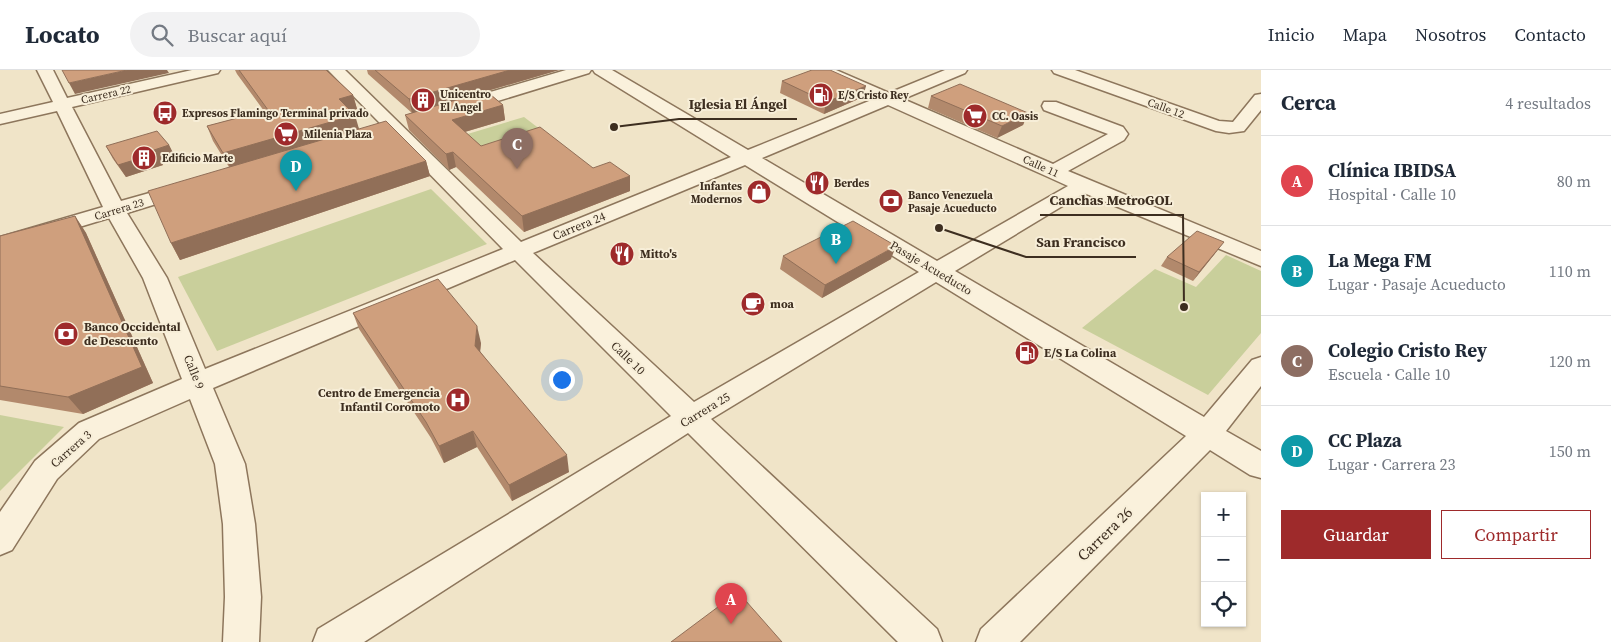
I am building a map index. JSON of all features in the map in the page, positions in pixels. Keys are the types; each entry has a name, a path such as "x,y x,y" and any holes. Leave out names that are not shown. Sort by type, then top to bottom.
{"street":[{"name":"Calle 9","path":"45,70 115,210 155,278 199,383 230,464 239,524 243,597 241,642"},
{"name":"Carrera 22","path":"0,119 212,70"},
{"name":"Calle 10","path":"336,70 518,251 924,642"},
{"path":"438,113 583,70"},
{"name":"Pasaje Acueducto","path":"601,70 747,158 942,268 1260,459"},
{"name":"Calle 11","path":"824,70 1083,185 1261,259"},
{"name":"Carrera 24","path":"199,383 959,70"},
{"name":"Calle 12","path":"1060,70 1216,126 1228,128 1238,127 1261,99"},
{"path":"1050,106 1117,131 1118,134 1053,172"},
{"name":"Carrera 23","path":"0,244 201,184"},
{"name":"Carrera 25","path":"331,642 690,418 1083,185"},
{"name":"Carrera 26","path":"994,642 1212,429 1261,367"},
{"name":"Carrera 3","path":"0,540 46,470 89,431 199,383"}],"green space":[{"path":"524,117 549,136 484,157 461,136"},
{"path":"431,189 487,244 217,351 178,277"},
{"path":"1226,255 1261,271 1261,333 1208,395 1082,328 1155,269 1196,287"},
{"path":"0,415 64,427 0,491"}],"building":[{"path":"62,70 127,70 69,83"},
{"path":"239,70 326,70 353,95 339,99 355,115 223,153 207,126 268,110"},
{"path":"375,70 510,70 409,99"},
{"path":"812,70 830,70 866,86 826,102 782,81"},
{"path":"960,84 1028,113 1002,126 931,96"},
{"path":"486,91 503,105 452,120 481,146 540,127 593,168 610,162 630,176 522,216 453,152 446,154 405,115"},
{"path":"386,121 426,161 171,243 148,191"},
{"path":"157,131 169,145 154,150 157,153 118,165 106,146"},
{"name":"Banco Occidental de Descuento","path":"75,216 142,367 68,397 0,386 0,236"},
{"path":"853,221 896,246 825,285 783,256"},
{"path":"1197,231 1224,242 1199,272 1167,257"},
{"name":"Centro de Emergencia Infantil Coromoto","path":"438,279 477,326 475,346 567,455 509,485 473,431 439,446 426,422 353,313"},
{"path":"738,592 782,642 671,642"}],"place":[{"name":"E/S Cristo Rey","path":"821,95"},
{"name":"Unicentro El Angel","path":"423,100"},
{"name":"Expresos Flamingo Terminal privado","path":"165,113"},
{"name":"CC. Oasis","path":"975,116"},
{"name":"Iglesia El Ángel","path":"614,127"},
{"name":"Milenia Plaza","path":"286,134"},
{"name":"Edificio Marte","path":"144,158"},
{"name":"Colegio Cristo Rey","path":"517,169"},
{"name":"Berdes","path":"817,183"},
{"name":"CC Plaza","path":"296,191"},
{"name":"Infantes Modernos","path":"759,192"},
{"name":"Banco Venezuela Pasaje Acueducto","path":"891,201"},
{"name":"San Francisco","path":"939,228"},
{"name":"Mitto's","path":"622,254"},
{"name":"La Mega FM","path":"836,264"},
{"name":"moa","path":"753,304"},
{"name":"Canchas MetroGOL","path":"1184,307"},
{"name":"Banco Occidental de Descuento","path":"66,334"},
{"name":"E/S La Colina","path":"1027,353"},
{"name":"Centro de Emergencia Infantil Coromoto","path":"458,400"},
{"name":"Clínica IBIDSA","path":"731,624"}]}
